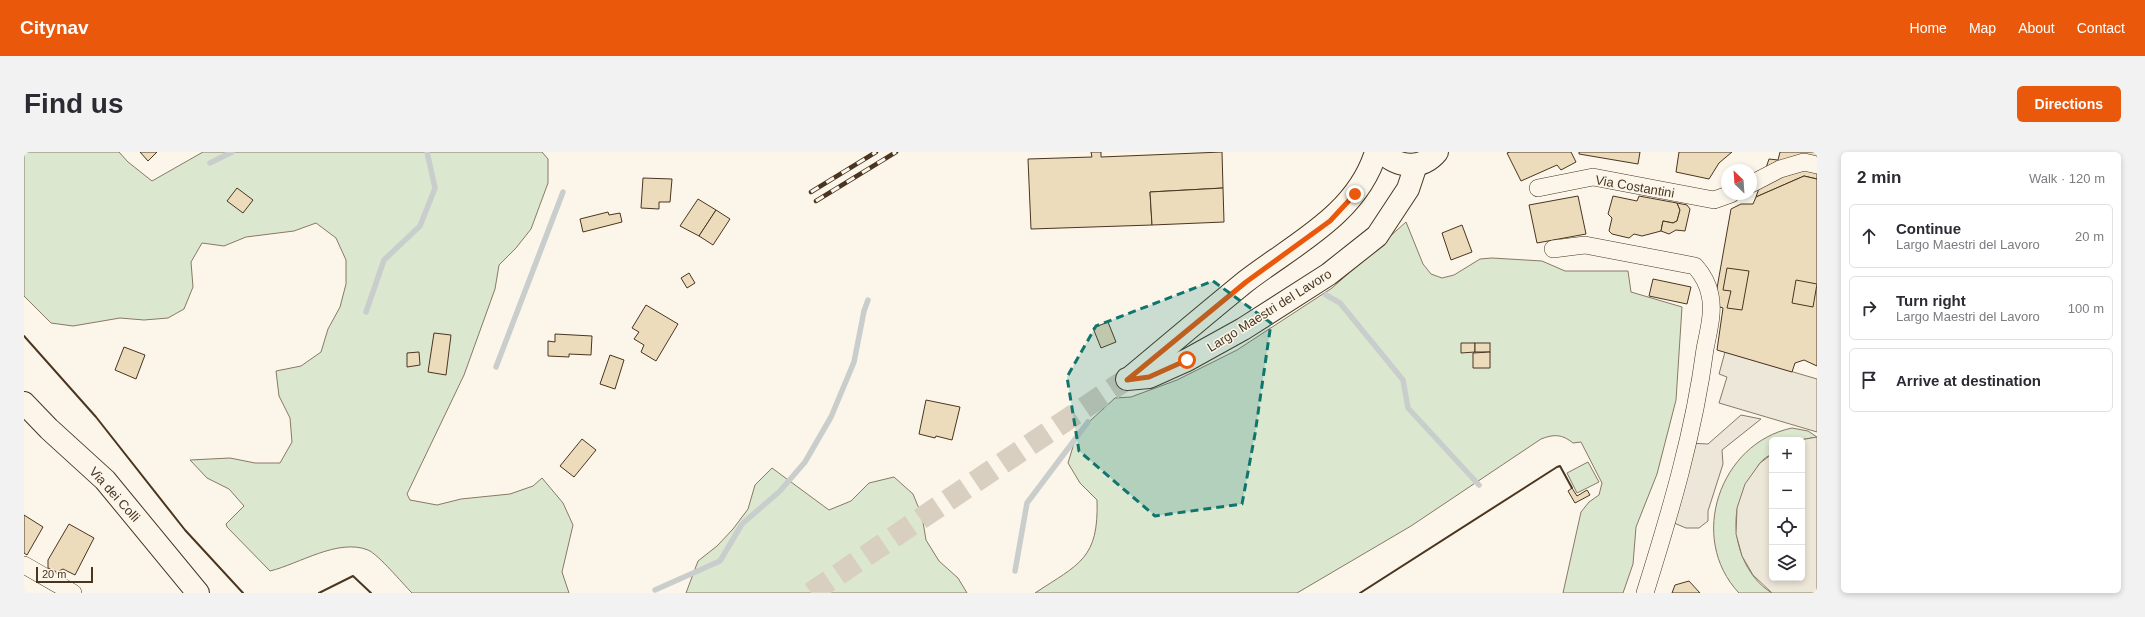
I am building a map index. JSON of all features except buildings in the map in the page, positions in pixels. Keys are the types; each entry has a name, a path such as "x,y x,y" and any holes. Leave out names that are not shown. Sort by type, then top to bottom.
{"street":[{"name":"Largo Maestri del Lavoro","path":"1376,152 1372,166 1355,194 1330,221 1246,282 1127,380 1149,377 1187,360 1243,329 1329,274 1377,236 1408,189 1416,165"},
{"path":"1382,152 1387,157 1401,164 1416,165 1426,162 1437,152"},
{"path":"1757,181 1780,169 1804,162 1817,166"},
{"name":"Via Costantini","path":"1538,188 1593,177 1714,200 1721,198"},
{"path":"1553,249 1585,245 1695,266 1704,276 1710,296 1710,316 1701,385 1688,447 1645,593"},
{"name":"Via dei Colli","path":"24,403 48,429 105,480 198,593"},
{"path":"24,421 48,429"},
{"path":"24,565 72,593"}],"highlighted area":[{"path":"1213,281 1271,323 1255,434 1242,504 1155,516 1079,451 1067,377 1096,326"}],"green space":[{"path":"24,152 119,152 128,162 152,181 203,152 542,152 548,159 548,183 531,229 516,248 499,265 495,289 464,375 407,494 410,500 437,505 461,499 510,494 533,486 542,478 563,503 573,525 562,572 569,593 412,593 373,553 356,547 344,547 319,553 270,571 227,527 226,524 244,506 229,489 207,478 190,460 230,458 255,463 280,463 292,442 290,418 279,396 276,371 301,366 321,352 328,329 340,307 346,284 346,260 336,238 316,223 294,231 246,237 224,246 202,243 191,262 193,287 184,309 168,318 144,320 120,318 73,326 51,323 24,296"},
{"path":"1406,222 1423,264 1431,274 1442,278 1454,275 1480,259 1492,258 1542,261 1565,271 1628,271 1631,292 1682,307 1676,400 1657,474 1636,527 1633,564 1623,593 1563,593 1581,512 1589,502 1599,495 1602,483 1581,442 1573,443 1561,436 1550,436 1541,439 1411,526 1297,593 1035,593 1064,575 1083,558 1090,548 1097,520 1097,500 1080,483 1068,463 1075,440 1090,421 1115,398 1131,397 1177,380 1237,350 1332,288"},
{"path":"1792,428 1808,431 1817,437 1805,439 1805,437 1769,437 1769,456 1760,463 1751,478 1738,506 1736,522 1742,557 1754,578 1772,593 1739,593 1723,571 1715,546 1714,521 1719,496 1730,472 1746,452 1767,437"},
{"path":"1588,462 1599,482 1577,493 1567,473"},
{"path":"772,468 829,510 851,501 869,483 894,477 913,494 922,516 926,540 939,561 958,578 967,593 686,593 698,561 717,546 733,529 748,509 755,485"}],"shaded area":[{"path":"1725,352 1817,379 1817,432 1719,403 1727,377 1719,374"},
{"path":"1741,415 1761,419 1722,450 1723,464 1708,511 1708,521 1699,528 1686,528 1674,523 1687,443 1708,444"},
{"path":"1817,437 1817,593 1772,593 1753,575 1742,556 1736,534 1737,508 1745,484 1760,463 1769,456 1769,581 1805,581 1805,439"}],"waterway":[{"path":"210,163 232,152"},
{"path":"366,312 384,260 420,226 435,188 427,152"},
{"path":"496,367 563,192"},
{"path":"1326,295 1340,303 1403,380 1408,408 1479,485"},
{"path":"655,590 720,561 742,524 780,491 805,462 831,417 854,362 864,311 868,300"},
{"path":"1015,571 1027,503 1088,422"}],"tunnel":[{"path":"811,593 1127,379"}],"railway":[{"path":"811,192 876,152"},
{"path":"816,201 896,152"}],"wall":[{"path":"24,336 96,417 185,530 243,593"},
{"path":"1360,593 1557,467 1560,466 1572,488"},
{"path":"319,593 353,576 371,593"}],"route":[{"path":"1187,360 1149,377 1127,380 1246,282 1330,221 1355,194"}]}
